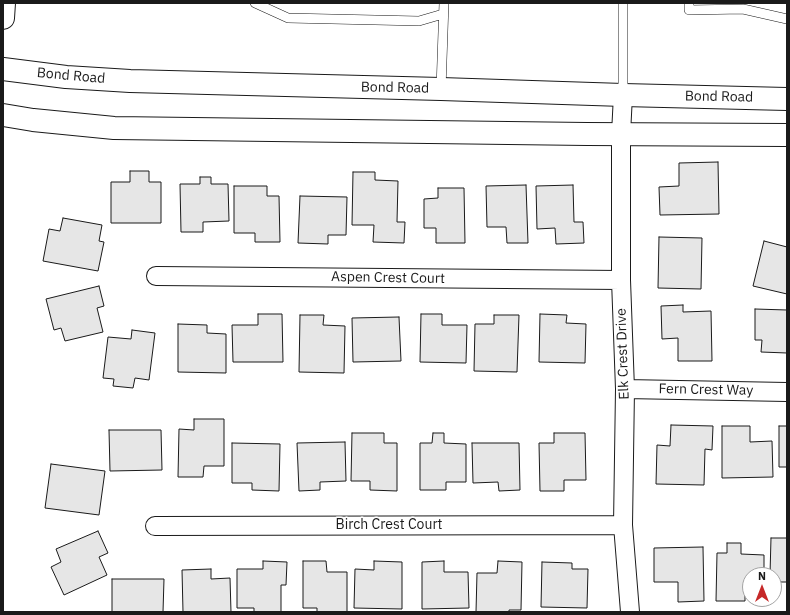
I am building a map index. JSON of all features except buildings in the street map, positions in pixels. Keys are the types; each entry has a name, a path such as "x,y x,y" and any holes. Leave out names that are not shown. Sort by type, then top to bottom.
{"main road":[{"path":"3,18 4,3"},
{"name":"Bond Road","path":"3,69 66,77 130,81 787,99"},
{"path":"3,115 33,120 114,128 622,134 787,134"}],"street":[{"name":"Elk Crest Drive","path":"623,95 621,280 625,389 623,524 630,612"},
{"name":"Aspen Crest Court","path":"156,276 621,280"},
{"name":"Fern Crest Way","path":"625,389 787,392"},
{"name":"Birch Crest Court","path":"155,526 623,524"}],"lane":[{"path":"255,3 288,18 419,21 443,14"},
{"path":"441,89 444,3"},
{"path":"623,3 623,95"},
{"path":"689,3 689,10 742,9 787,19"}]}
